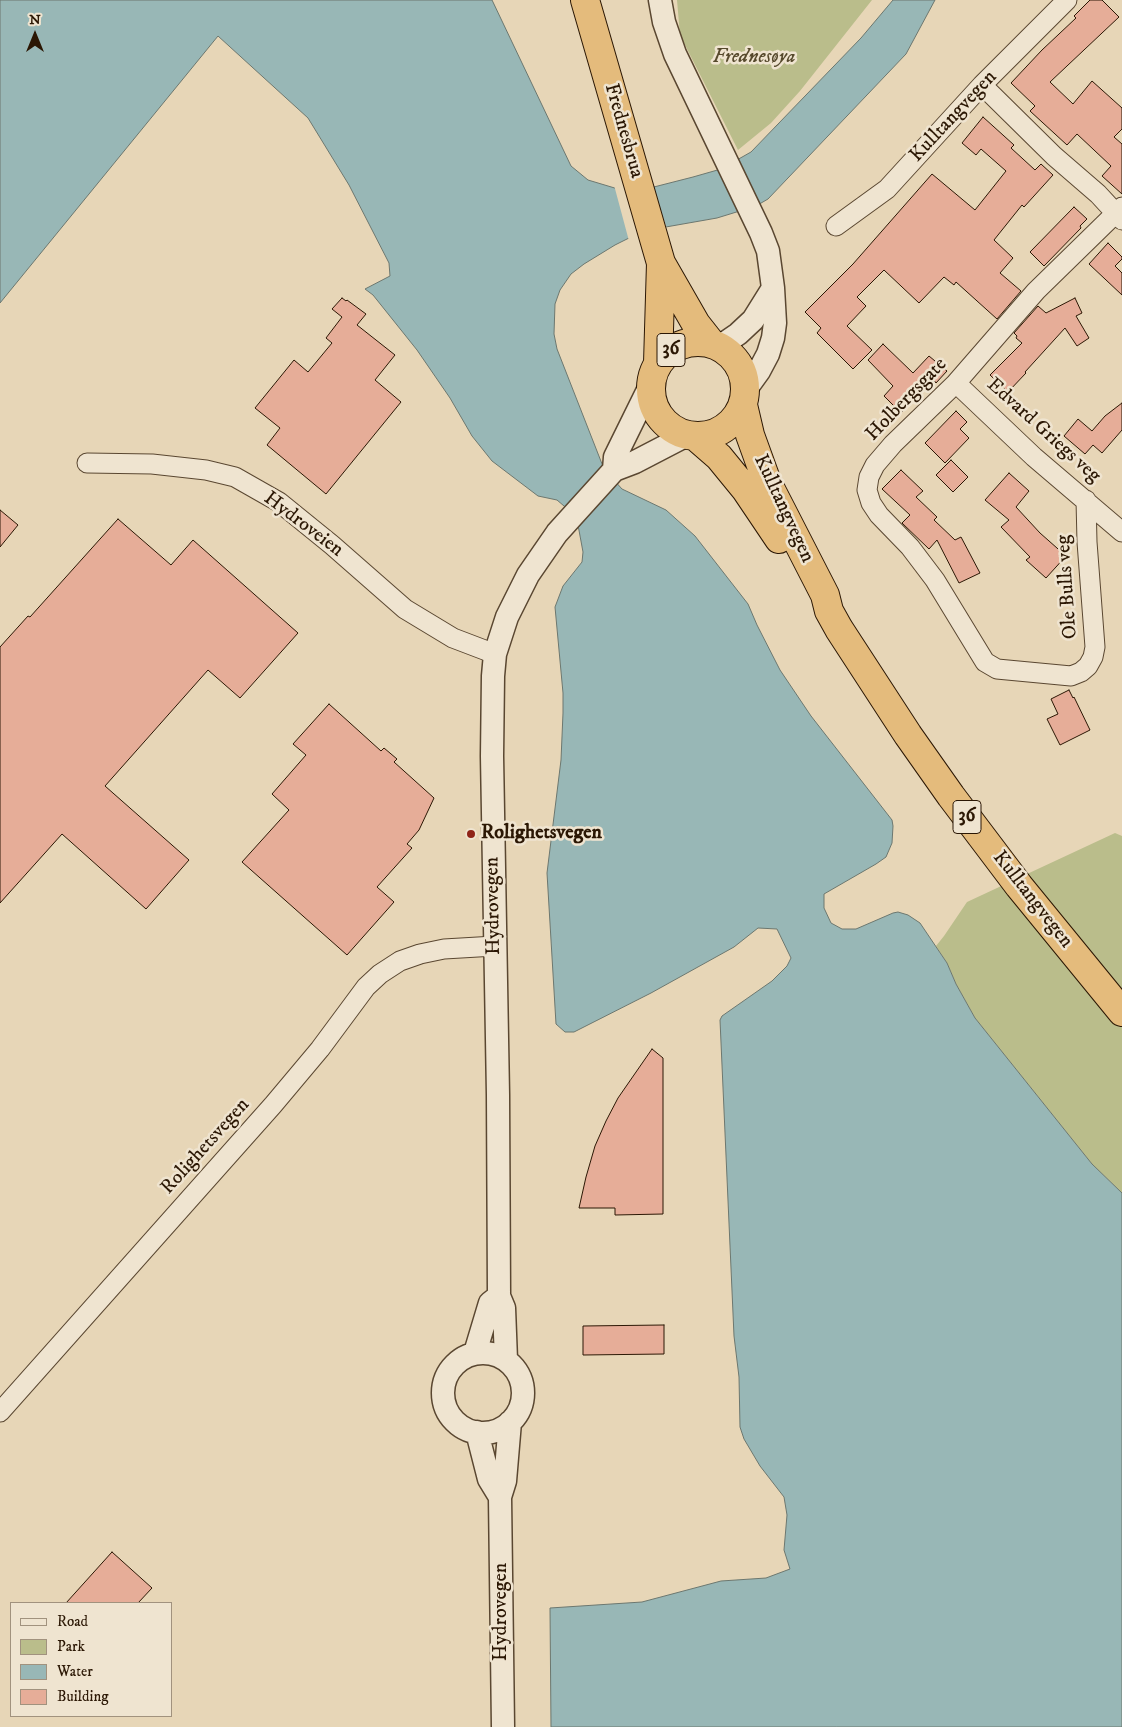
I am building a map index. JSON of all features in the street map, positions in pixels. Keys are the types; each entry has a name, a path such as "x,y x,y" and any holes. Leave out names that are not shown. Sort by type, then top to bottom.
{"highway":[{"name":"Frednesbrua","path":"585,0 661,262"},
{"name":"36","path":"661,262 696,324 715,345 730,354 739,364 744,376 744,397"},
{"name":"36","path":"661,262 651,399 656,412 669,427 674,431 691,436"},
{"name":"36","path":"654,374 668,352 681,345 696,341 715,345"},
{"path":"691,436 711,435 724,429 736,419 744,397"},
{"name":"Kulltangvegen","path":"744,397 750,435 767,482 825,595 830,611 898,720 951,796 1019,886 1122,1012"},
{"name":"Kulltangvegen","path":"691,436 719,457 746,490 817,600 830,611"}],"street":[{"path":"660,0 664,22 675,54 768,251 773,288 775,323 773,338 768,354 744,397"},
{"name":"Kulltangvegen","path":"836,226 886,189 982,85 1066,0"},
{"path":"982,85 1054,156 1120,214"},
{"name":"Holbergsgate","path":"997,669 985,662 935,580 910,547 879,515 871,503 867,490 870,477 875,465 893,444 956,383 1036,291 1120,214"},
{"path":"715,345 738,334 753,320 773,288"},
{"path":"654,374 615,457 614,470 630,465 691,436"},
{"name":"Edvard Griegs veg","path":"956,383 1034,457 1122,532"},
{"name":"Hydroveien","path":"87,463 152,464 206,470 235,477 279,502 332,545 405,609 453,638 495,654"},
{"name":"Hydrovegen","path":"506,1360 504,1308 499,1296 492,756 495,654 508,616 528,575 557,533 614,470"},
{"name":"Ole Bulls veg","path":"997,669 1071,676 1081,672 1088,666 1093,657 1095,647 1087,542 1086,500"},
{"name":"Rolighetsvegen","path":"0,1412 273,1106 320,1049 366,987 380,974 400,961 420,954 444,949 495,946"},
{"path":"475,1353 490,1303 499,1296"},
{"path":"475,1353 492,1354 506,1360 518,1374 523,1394 518,1412 510,1422 495,1431 477,1432 460,1425 452,1418 445,1404 443,1389 453,1366 460,1360 475,1353"},
{"name":"Hydrovegen","path":"503,1727 500,1497 505,1481 510,1422"},
{"name":"Hydrovegen","path":"477,1432 489,1479 500,1497"}],"green space":[{"name":"Frednesøya","path":"677,0 872,0 800,91 771,123 738,150 680,35"},
{"path":"1115,833 1122,836 1122,1193 1092,1164 975,1018 956,984 947,963 936,946 967,902"}],"water":[{"path":"0,0 492,0 571,166 588,180 618,189 646,189 721,169 751,152 861,38 893,0 935,0 906,54 768,199 756,206 717,218 643,231 584,264 571,274 560,290 555,304 554,334 557,349 604,469 622,489 666,510 695,536 748,604 780,670 811,716 892,820 892,843 886,857 824,894 824,908 831,923 842,929 856,929 898,912 908,915 920,923 947,963 956,984 975,1018 1092,1164 1122,1193 1122,1727 551,1727 550,1608 642,1602 721,1581 766,1578 790,1569 784,1550 787,1515 784,1497 760,1466 744,1439 740,1427 739,1377 734,1336 720,1020 722,1016 772,981 787,966 791,958 777,929 758,928 734,947 651,993 574,1032 565,1032 556,1024 547,873 561,760 563,713 563,693 555,607 563,586 582,562 583,552 578,525 571,512 557,500 538,496 492,461 472,436 450,398 417,350 373,295 365,289 390,276 389,263 349,185 308,118 218,36 0,303"}],"pier":[{"path":"652,184 667,229 644,233 629,241 614,185 645,186"}],"building":[{"path":"1090,0 1102,0 1119,17 1050,82 1073,104 1092,81 1122,108 1122,129 1114,137 1122,144 1122,194 1102,176 1111,166 1077,134 1067,145 1030,111 1035,106 1011,83 1076,18 1074,16"},
{"path":"983,117 1014,145 1011,148 1035,170 1041,164 1053,175 1024,207 1022,205 994,240 1013,258 1000,273 1021,291 997,319 956,282 954,285 944,277 919,303 884,270 857,297 866,306 847,326 872,350 853,369 817,333 821,328 805,312 853,264 932,174 975,210 1006,171 981,149 976,155 962,143"},
{"path":"1074,207 1087,219 1080,226 1081,228 1044,266 1030,252"},
{"path":"1108,243 1122,257 1115,266 1122,273 1122,295 1089,264"},
{"path":"342,298 366,314 357,325 395,355 375,380 401,402 326,494 267,445 280,428 255,408 294,360 308,372 332,343 326,338 342,317 332,309"},
{"path":"1075,298 1082,313 1076,316 1089,338 1077,346 1065,328 1008,392 990,375 1022,343 1016,338 1017,336 1014,333 1038,306 1046,313"},
{"path":"883,344 913,373 929,356 947,371 936,383 933,379 901,413 884,396 893,386 868,360"},
{"path":"1122,403 1122,430 1102,453 1093,445 1085,454 1064,436 1078,419 1092,431 1105,416"},
{"path":"956,411 967,422 960,429 969,438 945,463 925,443"},
{"path":"951,460 968,477 953,492 936,475"},
{"path":"901,470 923,491 916,497 937,517 934,520 955,540 961,537 980,573 959,583 937,540 929,549 902,523 910,515 882,489"},
{"path":"1009,473 1029,491 1016,507 1040,533 1066,556 1046,578 1026,560 1030,557 1001,527 1009,520 985,500"},
{"path":"0,510 18,525 0,547"},
{"path":"118,519 171,565 193,540 298,633 240,698 208,670 105,786 189,860 146,909 62,834 0,903 0,647 28,616 30,617"},
{"path":"1069,690 1090,730 1060,745 1047,719 1058,714 1051,699"},
{"path":"329,704 381,751 384,748 397,759 394,762 434,798 419,830 407,844 412,848 377,887 394,902 347,955 242,862 289,810 272,794 306,755 293,744"},
{"path":"652,1049 663,1058 663,1214 615,1215 615,1208 579,1208 595,1146 606,1121 618,1098"},
{"path":"664,1325 664,1354 583,1355 583,1326"},
{"path":"112,1552 152,1588 139,1602 67,1602"}],"place":[{"name":"Rolighetsvegen","path":"471,834"}]}
